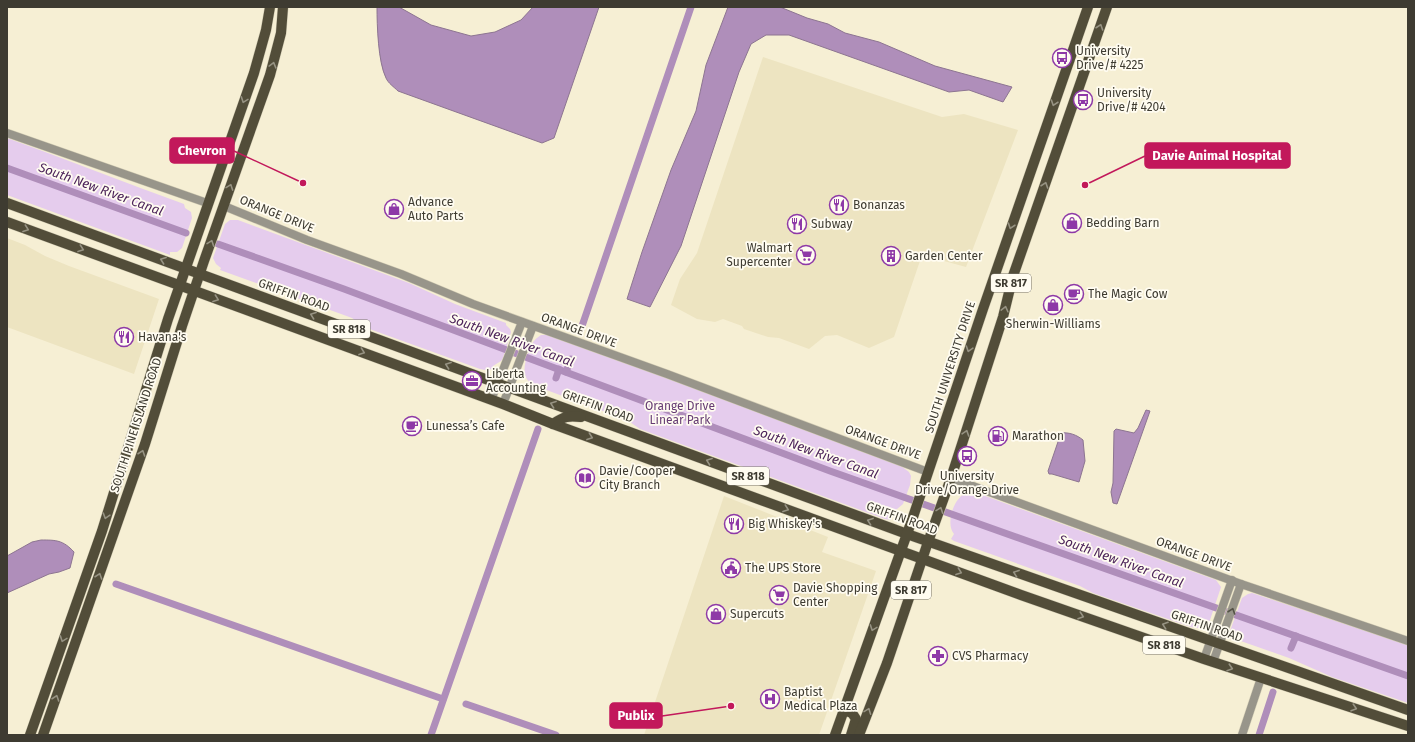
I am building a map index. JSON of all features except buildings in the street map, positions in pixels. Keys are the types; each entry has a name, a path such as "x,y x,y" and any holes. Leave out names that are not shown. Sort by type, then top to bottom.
{"main road":[{"name":"SOUTH PINE ISLAND ROAD","path":"32,734 102,531 185,268 254,73 270,7"},
{"name":"SOUTH PINE ISLAND ROAD","path":"43,735 145,444 204,261 270,75 282,33 283,7"},
{"name":"SOUTH UNIVERSITY DRIVE","path":"835,735 924,487 983,308 1088,7"},
{"name":"SR 817","path":"859,735 887,663 934,524 945,496 1003,317 1013,276 1106,7"},
{"path":"264,36 280,40"},
{"path":"1067,67 1084,73"},
{"name":"GRIFFIN ROAD","path":"7,203 200,274 500,379 509,388 928,542 1406,709"},
{"name":"SR 818","path":"7,222 901,552 1261,678 1408,726"},
{"path":"553,424 568,416 590,417"},
{"path":"1386,719 1406,709"},
{"path":"844,710 852,713 856,719 851,735"}],"street":[{"path":"7,132 208,203"},
{"name":"ORANGE DRIVE","path":"224,206 307,240 401,274 473,304 667,374 928,472"},
{"path":"491,400 522,322"},
{"path":"503,404 532,326"},
{"name":"ORANGE DRIVE","path":"951,478 1241,584 1408,641"},
{"path":"1215,643 1216,623 1232,580"},
{"path":"1209,660 1215,643 1226,626 1241,584"},
{"path":"1242,735 1261,678"}],"shaded area":[{"path":"377,7 399,7 431,25 471,36 495,32 521,20 533,7 599,7 554,138 542,143 398,91 388,82 381,63 378,43"},
{"path":"728,7 780,7 807,18 828,24 845,33 879,42 935,66 1012,87 1003,102 969,90 949,92 789,35 766,35 751,44 739,72 681,246 650,307 627,299 671,170 696,111 706,65"},
{"path":"763,57 942,117 964,114 1018,130 966,267 922,255 894,337 869,348 837,335 825,336 809,349 779,338 768,337 744,329 742,326 723,319 715,322 697,319 671,305 680,279 697,253"},
{"path":"7,238 69,266 159,299 134,374 7,327"},
{"path":"1146,410 1150,411 1117,504 1113,503 1111,492 1113,483 1114,431 1116,429 1134,433 1138,428"},
{"path":"1061,433 1073,434 1083,440 1085,461 1079,482 1049,474 1048,471"},
{"name":"Davie Shopping Center","path":"724,496 828,537 822,552 876,571 819,735 644,735"},
{"path":"51,540 63,543 70,548 74,552 70,568 49,574 7,593 7,556 32,542"}],"green space":[{"path":"7,138 184,204 185,208 191,212 192,218 182,248 177,252 170,252 170,255 7,195"},
{"path":"230,220 238,220 409,283 455,304 506,323 511,332 503,358 493,366 493,369 480,369 364,327 352,318 220,270 221,268 216,264 213,258 225,224"},
{"name":"Orange Drive Linear Park","path":"541,335 550,335 580,345 901,466 909,472 911,476 910,485 903,504 890,515 891,520 885,519 640,429 627,420 533,385 529,382 525,375 525,362 531,345"},
{"path":"967,493 974,495 977,493 1216,580 1221,587 1209,623 1203,628 1191,627 1093,593 1080,586 954,541 951,539 954,534 950,524 952,511 958,499"},
{"path":"1252,593 1408,645 1408,703 1332,677 1289,658 1235,639 1230,631 1242,598"}],"waterway":[{"path":"581,329 691,7"},
{"name":"South New River Canal","path":"7,168 186,233"},
{"name":"South New River Canal","path":"218,244 344,289 830,471 1408,676"},
{"path":"566,372 571,359"},
{"path":"556,378 559,369"},
{"path":"431,735 538,429"},
{"path":"116,584 443,699"},
{"path":"1291,648 1296,636"},
{"path":"1259,735 1273,692"},
{"path":"466,704 556,735"}],"place":[{"name":"University Drive/# 4225","path":"1062,58"},
{"name":"University Drive/# 4204","path":"1083,100"},
{"name":"Chevron","path":"303,183"},
{"name":"Davie Animal Hospital","path":"1085,185"},
{"name":"Bonanzas","path":"839,205"},
{"name":"Advance Auto Parts","path":"394,209"},
{"name":"Bedding Barn","path":"1072,223"},
{"name":"Subway","path":"797,224"},
{"name":"Walmart Supercenter","path":"806,255"},
{"name":"Garden Center","path":"891,256"},
{"name":"The Magic Cow","path":"1074,294"},
{"name":"Sherwin-Williams","path":"1053,305"},
{"name":"Havana's","path":"124,337"},
{"name":"Liberta Accounting","path":"472,381"},
{"name":"Lunessa’s Cafe","path":"412,426"},
{"name":"Marathon","path":"998,436"},
{"name":"University Drive/Orange Drive","path":"967,456"},
{"name":"Davie/Cooper City Branch","path":"585,478"},
{"name":"Big Whiskey's","path":"734,524"},
{"name":"The UPS Store","path":"731,568"},
{"name":"Davie Shopping Center","path":"779,595"},
{"name":"Supercuts","path":"716,614"},
{"name":"CVS Pharmacy","path":"938,656"},
{"name":"Baptist Medical Plaza","path":"770,699"},
{"name":"Publix","path":"731,706"}]}
